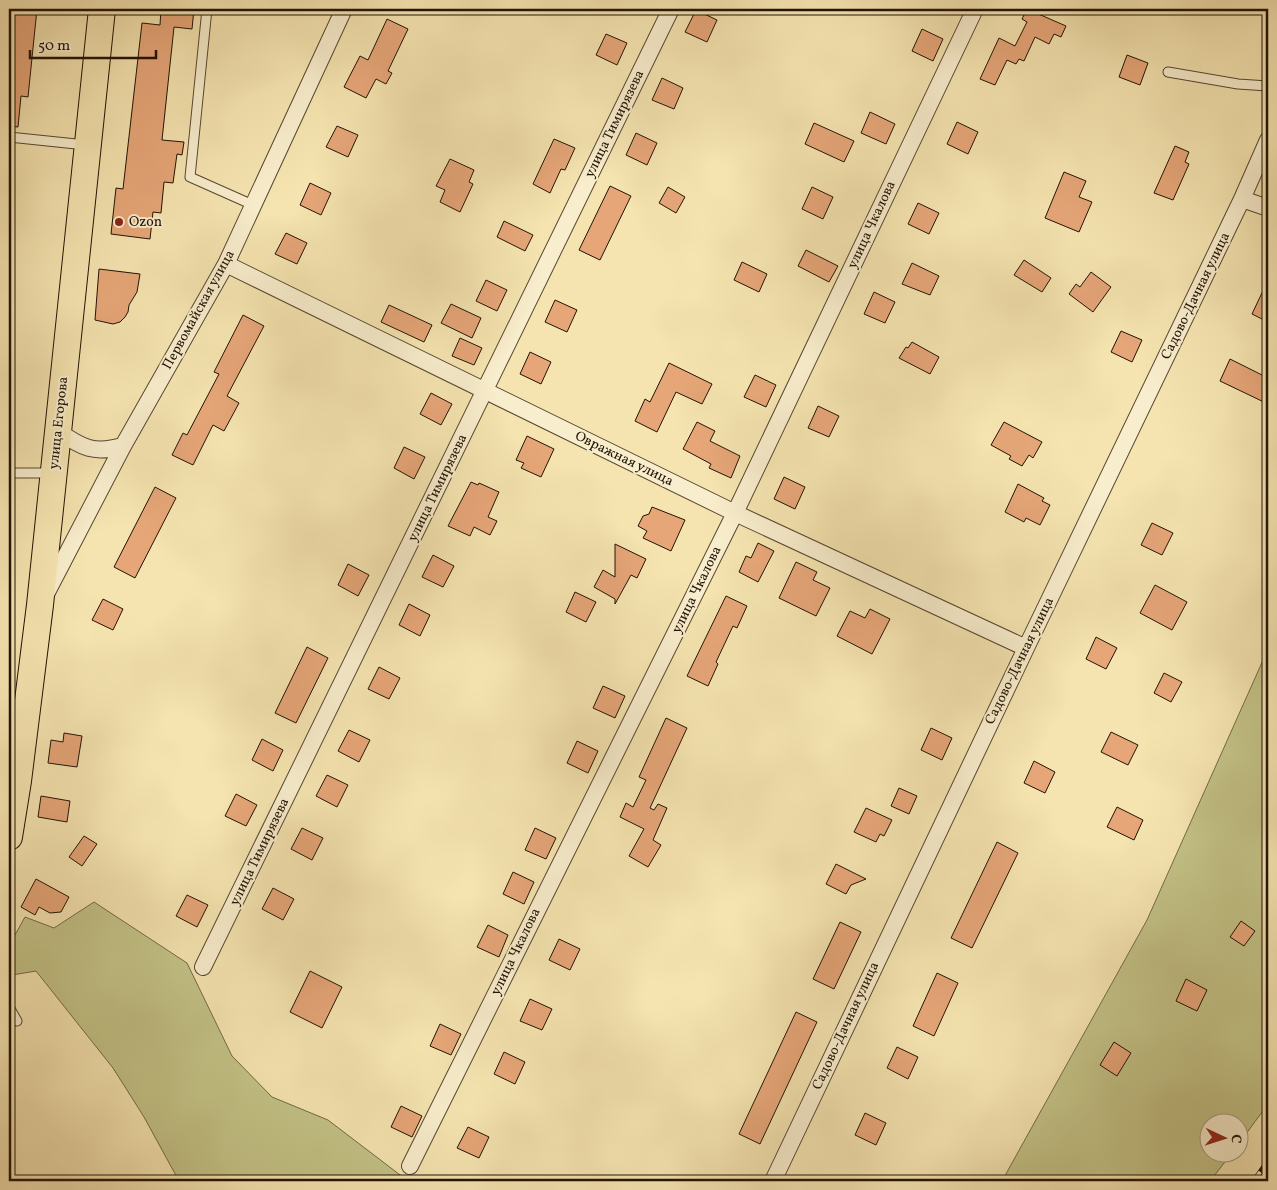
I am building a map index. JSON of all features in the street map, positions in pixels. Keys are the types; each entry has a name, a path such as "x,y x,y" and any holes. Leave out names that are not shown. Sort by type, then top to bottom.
{"main road":[{"name":"улица Егорова","path":"9,837 13,781 40,605 102,9"}],"street":[{"name":"Первомайская улица","path":"40,605 124,446 226,264 344,9"},
{"name":"улица Тимирязева","path":"203,967 671,9"},
{"name":"улица Чкалова","path":"410,1166 735,513 975,9"},
{"name":"Садово-Дачная улица","path":"773,1181 1242,199 1268,140"},
{"path":"1242,199 1268,208"},
{"name":"Овражная улица","path":"226,264 735,513 1026,648"},
{"path":"58,431 75,443 89,448 107,450 124,446"}],"lane":[{"path":"207,9 190,177 253,205"},
{"path":"1168,72 1238,84 1268,86"},
{"path":"9,137 87,145"},
{"path":"9,473 53,473"},
{"path":"9,1007 17,1021"}],"shaded area":[{"path":"1268,649 1268,1104 1250,1128 1250,1112 1200,1112 1200,1162 1225,1162 1210,1181 1002,1181 1147,920"},
{"path":"94,902 187,963 232,1056 272,1097 328,1120 408,1181 179,1181 144,1117 113,1068 36,971 12,975 11,942 25,917 54,928"}],"building":[{"path":"9,9 37,9 28,97 21,96 18,127 9,126 11,27 9,27"},
{"path":"161,9 194,9 192,29 174,27 162,140 184,142 182,155 177,154 173,183 164,182 161,213 153,212 150,239 111,234 116,188 123,189 142,23 160,25"},
{"path":"1027,9 1066,26 1061,37 1054,34 1049,44 1035,37 1024,61 1019,59 1016,64 1007,60 995,85 980,79 999,38 1015,46 1027,22 1022,19"},
{"path":"696,10 717,20 707,42 685,32"},
{"path":"387,19 408,29 388,71 392,73 386,84 376,79 366,98 344,87 360,56 368,60"},
{"path":"922,29 943,39 933,61 912,51"},
{"path":"606,34 627,43 617,65 596,55"},
{"path":"1127,55 1148,63 1140,85 1119,77"},
{"path":"662,78 683,88 674,109 652,100"},
{"path":"870,112 895,124 886,144 861,133"},
{"path":"957,122 978,132 968,154 947,144"},
{"path":"814,123 854,141 844,162 805,144"},
{"path":"337,126 358,135 348,157 326,147"},
{"path":"636,133 657,143 647,165 626,155"},
{"path":"554,139 575,148 565,170 561,169 550,193 533,184"},
{"path":"1175,146 1189,152 1185,162 1189,164 1173,200 1154,193"},
{"path":"450,159 474,170 469,182 473,184 460,212 440,202 445,190 436,186"},
{"path":"1064,172 1086,181 1079,197 1092,202 1079,232 1045,218"},
{"path":"310,183 331,193 321,215 300,205"},
{"path":"610,186 631,196 600,260 579,250"},
{"path":"668,187 685,197 676,213 659,203"},
{"path":"812,187 833,197 823,219 802,209"},
{"path":"918,203 939,213 929,234 908,224"},
{"path":"504,221 533,235 525,251 497,237"},
{"path":"286,233 307,243 297,264 275,254"},
{"path":"806,250 838,266 829,282 798,266"},
{"path":"1024,260 1051,278 1042,292 1014,275"},
{"path":"742,262 767,274 759,292 734,280"},
{"path":"912,263 939,276 930,295 902,284"},
{"path":"99,269 140,274 137,292 129,305 128,312 120,322 113,324 95,320"},
{"path":"1091,272 1111,287 1093,312 1069,294 1076,284 1080,287"},
{"path":"486,280 507,290 497,311 476,301"},
{"path":"1268,280 1268,322 1252,314"},
{"path":"874,292 895,302 885,323 864,314"},
{"path":"555,300 577,310 567,332 545,322"},
{"path":"451,304 481,318 472,338 441,323"},
{"path":"389,305 432,325 424,342 381,322"},
{"path":"243,315 264,326 227,396 239,403 224,431 213,425 193,465 172,455 183,433 187,435 219,374 214,372"},
{"path":"1121,331 1142,340 1132,362 1111,352"},
{"path":"460,338 482,348 474,365 452,356"},
{"path":"912,342 939,357 930,374 899,358 906,347 908,348"},
{"path":"530,352 551,362 541,384 520,374"},
{"path":"1230,359 1268,378 1268,404 1220,381"},
{"path":"669,363 712,384 702,404 676,392 657,432 635,421 645,399 650,402"},
{"path":"755,375 776,385 766,407 744,397"},
{"path":"431,393 452,404 441,425 420,414"},
{"path":"818,406 839,416 829,437 808,428"},
{"path":"697,422 715,431 710,441 740,456 731,478 709,468 711,464 683,449"},
{"path":"1004,422 1042,442 1033,458 1029,455 1022,466 1009,459 1011,456 991,445"},
{"path":"527,436 554,449 541,477 521,468 524,463 516,460"},
{"path":"404,447 425,457 414,479 394,468"},
{"path":"784,477 805,487 795,509 774,499"},
{"path":"471,482 478,485 479,483 499,492 488,517 497,521 490,535 474,527 470,536 448,526"},
{"path":"1018,484 1044,498 1042,501 1050,505 1040,525 1026,518 1024,522 1005,512"},
{"path":"155,487 176,498 135,578 114,567"},
{"path":"652,507 685,520 671,551 643,538 647,531 638,526 643,516 649,514"},
{"path":"1152,523 1173,533 1162,555 1141,545"},
{"path":"758,543 774,551 758,582 739,572 746,556 751,558"},
{"path":"615,544 646,559 637,578 631,575 615,604 615,599 594,587 603,570 615,577"},
{"path":"433,555 454,566 443,587 422,577"},
{"path":"796,562 817,572 813,580 830,588 816,616 779,598"},
{"path":"348,564 369,575 358,596 338,585"},
{"path":"1155,585 1187,602 1172,630 1140,613"},
{"path":"575,592 596,602 586,622 566,612"},
{"path":"726,596 747,606 737,628 733,626 716,662 718,664 708,686 687,676"},
{"path":"103,599 123,609 113,630 92,620"},
{"path":"409,604 430,615 420,636 399,625"},
{"path":"870,609 890,619 872,654 837,636 850,611 865,618"},
{"path":"1096,637 1117,648 1106,669 1086,659"},
{"path":"307,647 328,658 296,723 275,713"},
{"path":"379,667 400,678 389,699 368,689"},
{"path":"1164,673 1182,682 1171,702 1154,693"},
{"path":"603,686 625,696 615,718 593,708"},
{"path":"666,718 687,728 650,808 654,810 658,804 667,808 653,840 661,845 648,867 629,856 644,829 620,817 626,803 633,807 646,780 639,777"},
{"path":"931,728 952,738 942,760 921,750"},
{"path":"349,730 370,740 359,762 338,751"},
{"path":"1111,732 1138,745 1128,765 1101,752"},
{"path":"64,733 82,736 77,767 48,763 51,740 63,742"},
{"path":"262,739 283,750 273,771 252,760"},
{"path":"577,741 598,751 588,773 567,763"},
{"path":"1034,761 1055,772 1045,793 1024,783"},
{"path":"327,775 348,785 337,807 316,796"},
{"path":"899,788 917,796 909,814 891,806"},
{"path":"236,794 257,805 246,826 225,816"},
{"path":"41,796 70,801 67,822 38,817"},
{"path":"1117,807 1143,820 1134,840 1107,827"},
{"path":"866,808 892,820 884,836 880,834 876,842 854,832"},
{"path":"302,828 323,838 312,860 291,849"},
{"path":"535,828 556,838 546,859 525,850"},
{"path":"84,836 97,844 82,866 69,857"},
{"path":"997,842 1018,853 972,948 951,938"},
{"path":"836,864 866,879 851,885 846,894 826,884"},
{"path":"513,872 534,882 524,904 503,894"},
{"path":"36,879 69,897 61,912 50,913 39,907 35,915 21,907"},
{"path":"273,888 294,899 283,920 262,909"},
{"path":"187,895 208,905 197,927 176,916"},
{"path":"1241,921 1255,931 1244,946 1230,937"},
{"path":"840,922 861,932 834,989 813,979"},
{"path":"488,925 508,935 499,957 477,947"},
{"path":"559,939 580,949 570,970 549,960"},
{"path":"310,971 342,987 322,1028 290,1012"},
{"path":"937,973 958,983 934,1036 913,1026"},
{"path":"1186,979 1207,990 1197,1011 1176,1001"},
{"path":"530,999 552,1009 542,1030 520,1021"},
{"path":"796,1012 817,1022 760,1144 739,1134"},
{"path":"440,1024 461,1034 451,1055 430,1046"},
{"path":"1114,1042 1131,1053 1117,1076 1100,1065"},
{"path":"897,1047 918,1057 908,1079 887,1068"},
{"path":"504,1052 525,1062 515,1084 494,1074"},
{"path":"401,1106 422,1116 412,1137 391,1127"},
{"path":"865,1113 886,1123 876,1145 855,1135"},
{"path":"468,1127 489,1137 479,1158 457,1148"}],"railway":[{"path":"1254,1181 1268,1161"},
{"path":"1264,1181 1268,1175"}],"place":[{"name":"Ozon","path":"119,222"}]}
